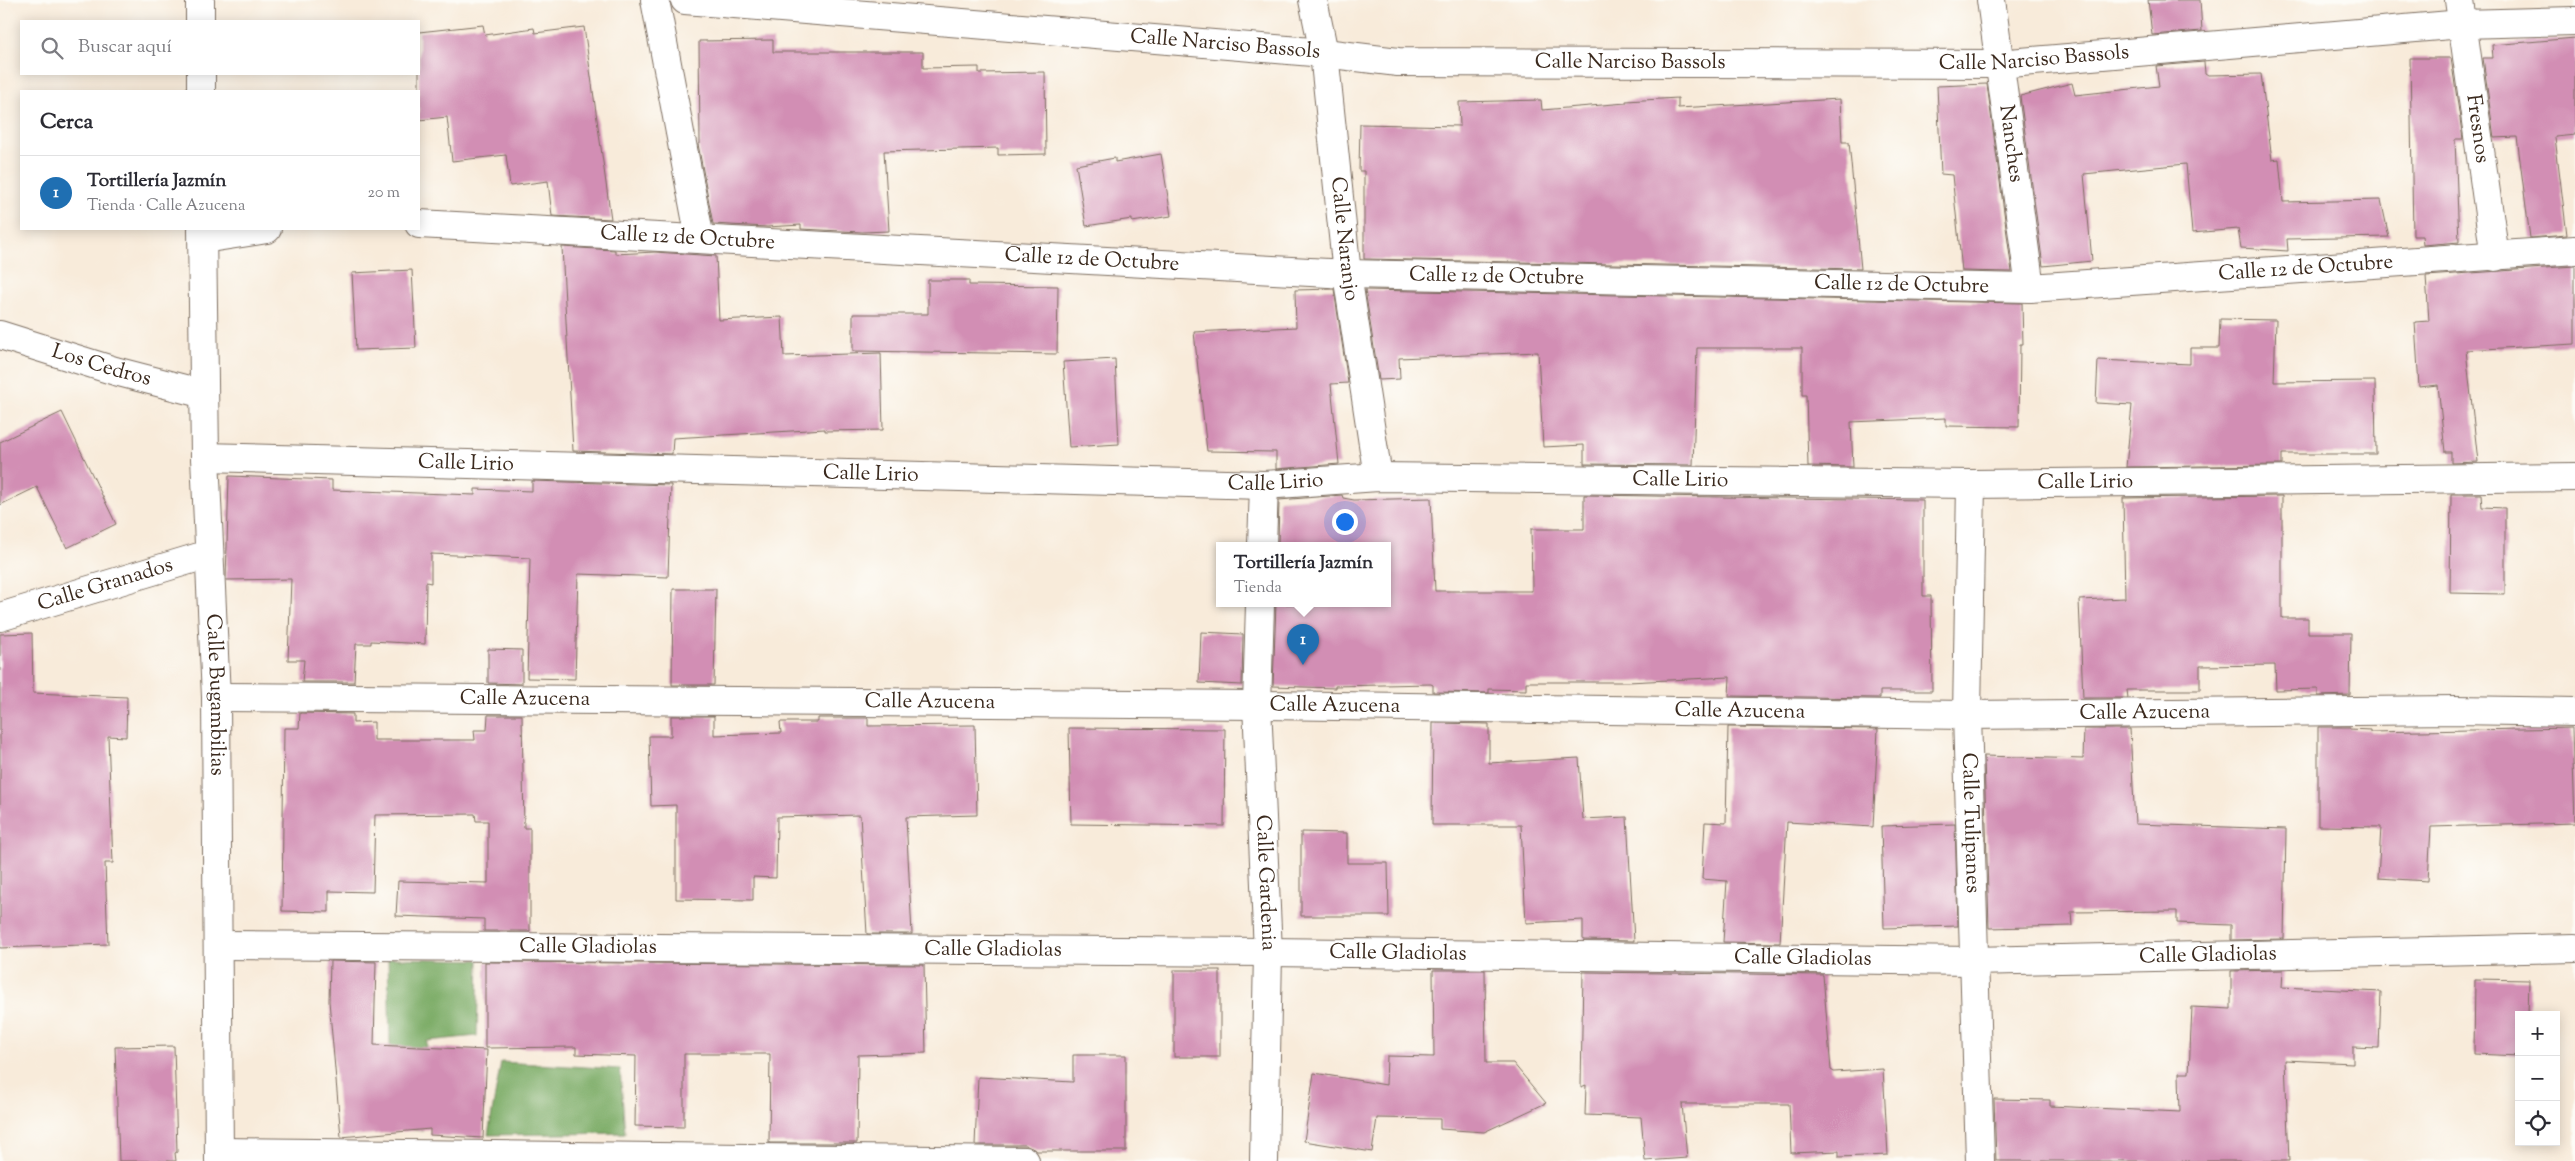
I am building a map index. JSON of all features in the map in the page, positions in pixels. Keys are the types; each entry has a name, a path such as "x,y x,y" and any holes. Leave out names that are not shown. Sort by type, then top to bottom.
{"street":[{"path":"200,0 200,20"},
{"path":"655,0 700,239"},
{"name":"Calle Narciso Bassols","path":"685,0 1324,53 1398,62 1998,64 2460,12 2575,21"},
{"name":"Calle Naranjo","path":"1313,0 1324,53 1348,274 1378,477"},
{"name":"Nanches","path":"1991,0 1998,64 2030,288"},
{"name":"Fresnos","path":"2460,12 2495,257"},
{"path":"201,75 201,90"},
{"name":"Calle 12 de Octubre","path":"420,224 1348,274 2030,288 2575,250"},
{"path":"202,234 254,230"},
{"name":"Calle Bugambilias","path":"202,234 205,457 216,697 220,1156"},
{"name":"Los Cedros","path":"0,335 115,372 204,394"},
{"name":"Calle Lirio","path":"205,457 1264,484 1378,477 1972,484 2575,477"},
{"path":"1262,542 1264,484"},
{"name":"Calle Tulipanes","path":"1972,484 1967,715 1980,1161"},
{"name":"Calle Granados","path":"0,617 209,554"},
{"name":"Calle Gardenia","path":"1260,607 1257,705 1268,952 1264,1161"},
{"name":"Calle Azucena","path":"216,697 1257,705 1967,715 2455,710 2575,712"},
{"name":"Calle Gladiolas","path":"219,945 1268,952 1973,961 2575,948"},
{"path":"220,1156 1025,1161"}],"green space":[{"path":"388,958 479,960 477,1036 427,1041 422,1131 392,1128"},
{"path":"501,1062 620,1069 625,1133 488,1135"}],"building":[{"path":"2148,0 2200,0 2202,31 2152,35"},
{"path":"483,25 485,35 534,28 535,33 584,27 611,219 552,216 548,181 510,186 506,155 452,161 447,117 420,120 420,32"},
{"path":"2575,38 2575,135 2555,137 2567,235 2530,238 2517,137 2494,138 2483,58 2493,58 2492,45"},
{"path":"773,40 773,52 923,52 923,68 979,67 979,73 1045,72 1046,154 998,155 998,148 884,151 889,231 862,232 801,229 801,225 767,227 713,224 698,144 700,144 699,41"},
{"path":"2410,58 2451,58 2463,139 2455,139 2459,242 2423,245 2422,236 2413,236"},
{"path":"2204,62 2205,73 2208,75 2261,74 2272,160 2279,159 2283,202 2381,200 2389,237 2287,239 2288,251 2241,248 2238,229 2192,233 2186,164 2084,174 2092,261 2043,266 2020,96 2072,83 2075,95 2159,86 2156,66"},
{"path":"1987,84 2012,272 1962,271 1952,175 1941,174 1937,86"},
{"path":"1678,98 1678,108 1840,99 1842,142 1849,142 1861,269 1364,259 1364,171 1359,171 1360,124 1460,126 1459,102 1541,100 1542,110 1626,103 1626,101"},
{"path":"1161,154 1171,216 1132,222 1132,219 1086,226 1076,165 1115,158 1115,162"},
{"path":"562,247 615,250 615,254 655,252 716,256 719,320 782,317 784,356 881,353 883,430 825,431 825,429 673,438 672,454 573,451"},
{"path":"2575,266 2575,344 2466,350 2478,462 2451,463 2451,452 2445,452 2438,385 2419,387 2415,322 2429,321 2426,276"},
{"path":"412,270 416,348 356,350 352,273"},
{"path":"928,280 969,280 969,285 1058,286 1057,354 853,351 853,314 928,314"},
{"path":"1334,289 1348,383 1331,384 1339,464 1276,469 1276,452 1207,451 1194,332 1296,327 1295,290"},
{"path":"1365,290 2022,303 2023,345 2020,345 2019,427 1946,426 1946,418 1851,422 1853,467 1808,466 1806,395 1802,395 1802,348 1697,348 1693,465 1584,464 1584,445 1543,447 1538,352 1399,358 1400,379 1379,380"},
{"path":"2220,319 2276,320 2274,382 2375,381 2376,454 2282,454 2282,465 2126,467 2132,405 2096,403 2098,360 2190,364 2190,348 2219,348"},
{"path":"1115,359 1119,444 1069,447 1063,362"},
{"path":"62,412 116,524 67,548 37,487 0,505 0,442"},
{"path":"229,476 332,480 332,490 475,495 475,489 532,491 532,481 671,485 668,577 578,574 575,679 527,678 530,558 431,554 431,583 426,582 425,644 371,641 371,644 356,644 354,682 302,682 304,660 288,660 291,579 226,580"},
{"path":"2451,494 2481,494 2482,507 2505,508 2505,594 2450,593"},
{"path":"1342,495 1343,498 1354,500 1431,498 1435,591 1532,591 1531,529 1584,529 1584,495 1923,500 1923,596 1931,596 1932,691 1880,691 1880,698 1729,696 1730,677 1628,682 1526,682 1526,690 1489,689 1489,693 1433,692 1433,685 1431,684 1335,686 1335,688 1273,686 1276,607 1391,607 1391,542 1278,542 1279,500"},
{"path":"2282,496 2282,618 2308,618 2308,633 2351,633 2350,695 2318,696 2318,689 2276,690 2275,665 2200,666 2200,690 2127,690 2128,698 2083,698 2079,600 2125,598 2123,498"},
{"path":"673,589 716,589 714,685 672,685"},
{"path":"1201,632 1243,634 1242,685 1199,683"},
{"path":"32,633 33,693 127,697 126,737 108,736 113,863 105,863 108,944 0,948 0,634"},
{"path":"488,649 522,650 522,684 488,683"},
{"path":"300,713 353,714 353,723 374,722 374,740 475,740 474,730 487,730 488,715 522,715 524,828 530,828 530,931 484,931 484,919 396,916 398,881 488,883 488,821 476,821 475,814 375,815 373,892 329,891 329,912 282,911 284,728 299,728"},
{"path":"671,716 714,716 714,735 781,733 780,722 818,722 818,718 868,718 868,726 975,725 977,815 906,817 912,934 867,934 860,815 777,817 776,878 753,877 753,900 676,899 676,805 651,806 649,736 671,736"},
{"path":"1433,723 1489,724 1489,763 1579,758 1583,819 1627,817 1634,941 1583,940 1583,920 1526,923 1521,825 1432,825"},
{"path":"1728,727 1878,729 1873,827 1787,822 1780,943 1723,942 1727,881 1702,879 1705,822 1726,823"},
{"path":"2318,727 2350,727 2350,729 2370,730 2370,732 2572,728 2575,823 2431,827 2428,881 2378,878 2381,827 2318,826"},
{"path":"1069,728 1225,729 1224,826 1071,824"},
{"path":"2084,729 2130,729 2135,824 2286,829 2284,939 2231,940 2231,925 2177,923 2177,911 2071,912 2072,926 1989,928 1984,756 2083,759"},
{"path":"1955,824 1958,926 1884,928 1881,826"},
{"path":"1301,832 1347,833 1347,863 1388,863 1389,916 1301,916"},
{"path":"330,961 376,962 374,1045 487,1050 483,1138 430,1135 430,1129 341,1137 329,1001"},
{"path":"485,962 924,965 926,1053 858,1055 857,1143 769,1143 770,1054 684,1054 684,1127 635,1126 636,1056 576,1054 576,1047 485,1048"},
{"path":"1174,970 1220,970 1220,1057 1174,1057"},
{"path":"1433,970 1485,970 1486,1063 1513,1063 1546,1103 1484,1132 1440,1129 1440,1119 1377,1118 1372,1152 1304,1141 1314,1073 1386,1085 1387,1056 1434,1057"},
{"path":"2283,970 2282,987 2381,992 2379,1048 2353,1047 2353,1063 2285,1060 2289,1161 1996,1161 1994,1099 2050,1100 2050,1106 2180,1112 2179,1073 2189,1073 2192,1007 2231,1009 2231,971"},
{"path":"1583,972 1823,975 1831,1070 1834,1072 1883,1069 1888,1155 1839,1157 1839,1151 1791,1153 1789,1104 1682,1104 1687,1158 1645,1161 1641,1117 1585,1115 1586,1085 1581,1087"},
{"path":"2475,979 2529,980 2528,1011 2515,1011 2515,1056 2474,1054"},
{"path":"174,1046 176,1161 119,1161 115,1047"},
{"path":"1073,1055 1126,1055 1126,1151 1037,1151 1025,1145 975,1145 978,1077 1073,1082"}],"place":[{"name":"Tortillería Jazmín","path":"1303,665"}]}
